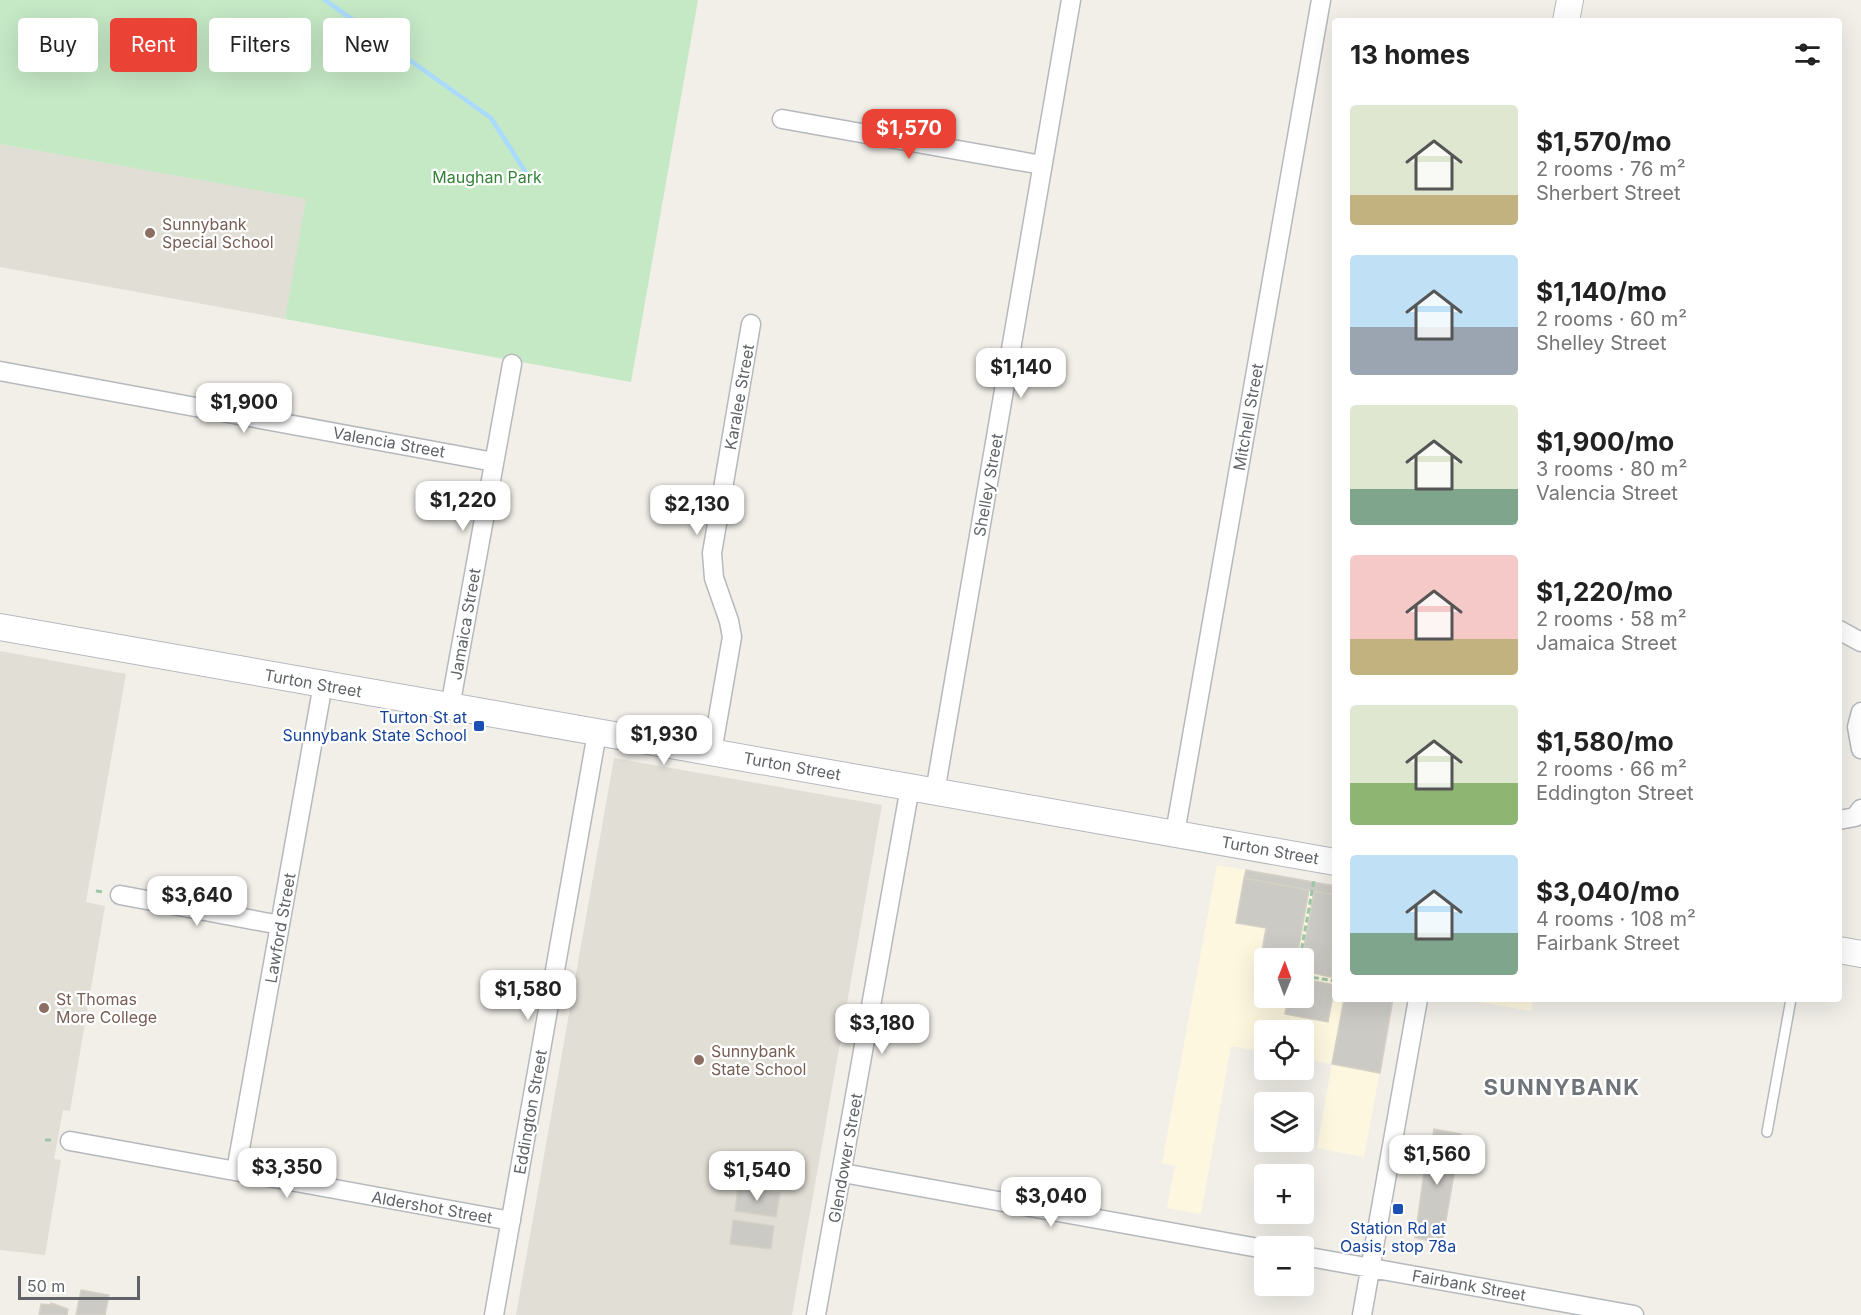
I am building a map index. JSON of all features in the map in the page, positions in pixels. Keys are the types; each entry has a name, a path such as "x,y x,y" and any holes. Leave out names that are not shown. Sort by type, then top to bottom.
{"street":[{"name":"Shelley Street","path":"935,792 1071,0"},
{"name":"Mitchell Street","path":"1175,833 1321,0"},
{"path":"1567,18 1570,0"},
{"path":"782,119 1042,165"},
{"name":"Karalee Street","path":"712,752 732,637 729,621 714,579 712,553 751,324"},
{"name":"Jamaica Street","path":"450,707 512,364"},
{"name":"Valencia Street","path":"0,371 494,462"},
{"name":"Turton Street","path":"0,627 1332,861"},
{"path":"1842,632 1861,642"},
{"name":"Lawford Street","path":"236,1172 323,684"},
{"path":"1861,712 1857,727 1861,749"},
{"name":"Eddington Street","path":"494,1315 597,733"},
{"name":"Glendower Street","path":"816,1315 910,787"},
{"path":"1842,819 1855,817 1861,809"},
{"path":"120,895 280,924"},
{"path":"1842,951 1861,954"},
{"path":"1362,1315 1417,1002"},
{"name":"Aldershot Street","path":"70,1141 511,1221"},
{"path":"843,1173 1254,1247"},
{"name":"Fairbank Street","path":"1314,1258 1634,1315"}],"lane":[{"path":"1767,1132 1790,1002"}],"path":[{"path":"1302,948 1314,880"},
{"path":"1314,978 1332,981"}],"shaded area":[{"name":"Sunnybank Special School","path":"0,144 307,199 285,319 0,267"},
{"name":"St Thomas More College","path":"0,651 126,674 86,902 105,906 70,1111 63,1110 54,1159 61,1160 45,1255 0,1250"},
{"name":"Sunnybank State School","path":"614,758 882,805 792,1315 516,1315"},
{"path":"1217,865 1332,885 1332,1002 1392,1002 1364,1157 1317,1148 1332,1064 1314,1061 1314,1020 1254,1020 1254,1050 1231,1046 1201,1214 1167,1208 1175,1166 1162,1163"},
{"path":"1479,1002 1532,1002 1531,1011"}],"green space":[{"name":"Maughan Park","path":"0,0 698,0 631,382 285,319 306,199 0,144"}],"building":[{"path":"1246,870 1332,885 1332,894 1244,878"},
{"path":"1244,878 1309,890 1299,948 1263,948 1266,928 1236,923"},
{"path":"1314,891 1332,894 1332,977 1314,973 1314,948 1304,948"},
{"path":"1314,981 1332,984 1328,1022 1285,1014 1286,1008 1314,1008"},
{"path":"1343,1002 1392,1002 1380,1073 1332,1064"},
{"path":"1434,1129 1461,1134 1442,1243 1415,1238 1427,1151 1431,1151"},
{"path":"738,1188 780,1193 776,1217 735,1211"},
{"path":"733,1220 774,1226 771,1249 730,1244"},
{"path":"81,1290 109,1295 105,1315 76,1315"},
{"path":"51,1303 68,1309 67,1315 39,1315 41,1304 51,1305"}],"waterway":[{"path":"325,0 491,118 532,182"}],"place":[{"name":"Sunnybank Special School","path":"150,233"},
{"name":"Turton St at Sunnybank State School","path":"479,726"},
{"name":"St Thomas More College","path":"44,1008"},
{"name":"Sunnybank State School","path":"699,1060"},
{"name":"Station Rd at Oasis, stop 78a","path":"1398,1209"}],"district":[{"name":"SUNNYBANK","path":"1562,1087"}]}
